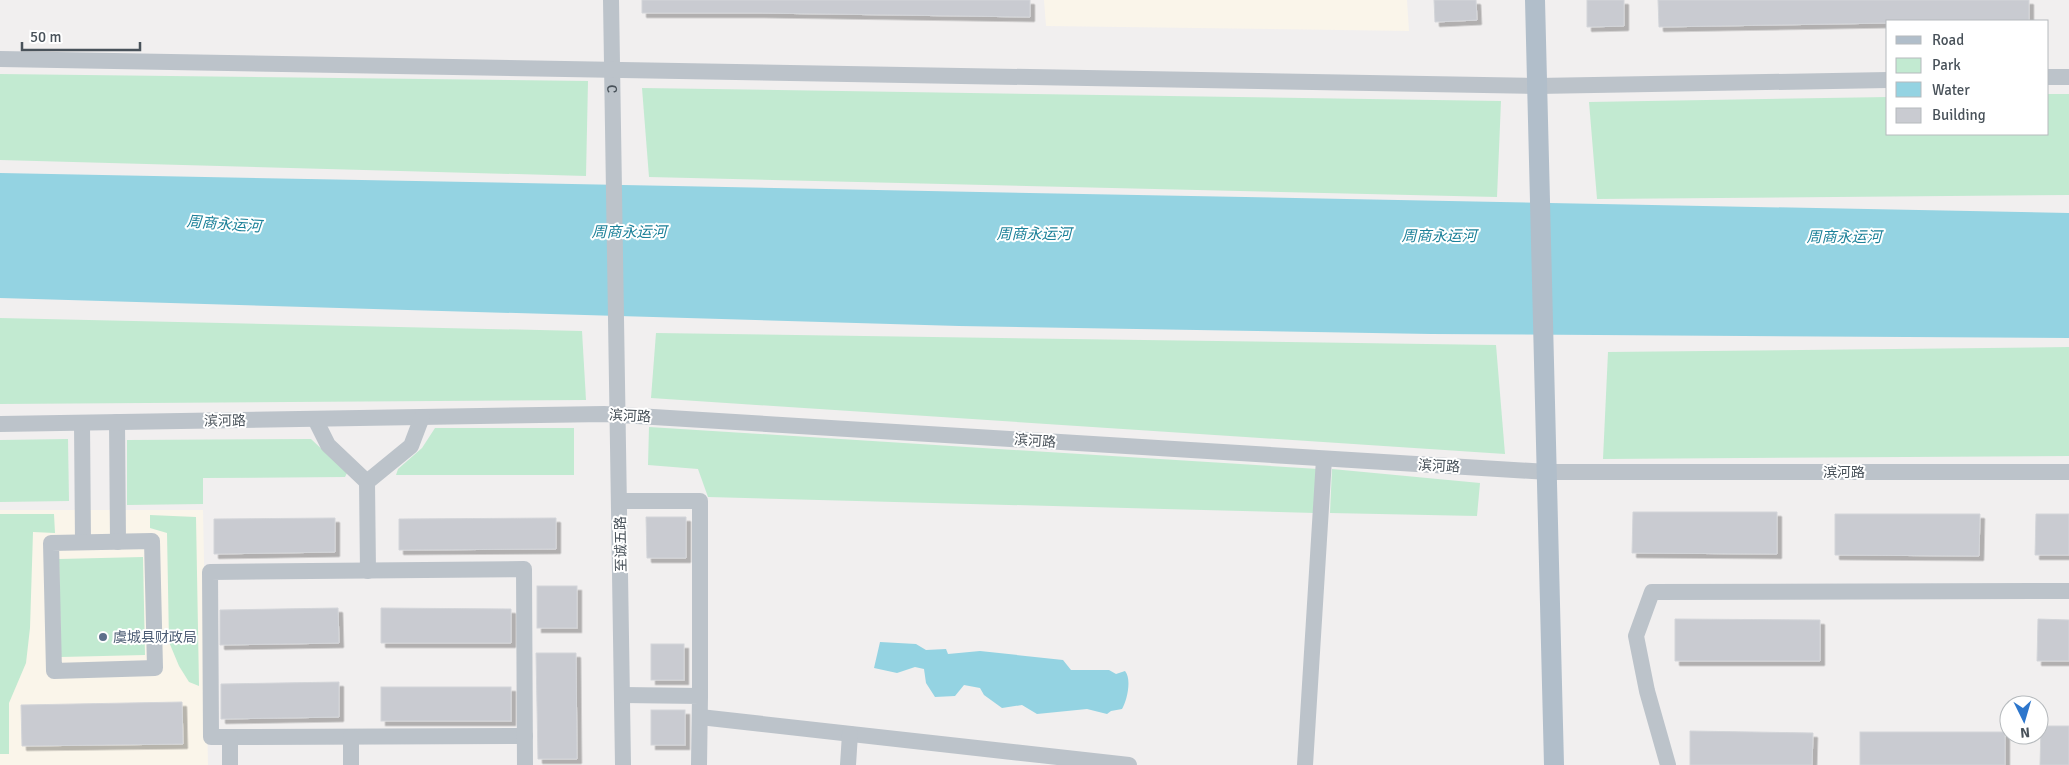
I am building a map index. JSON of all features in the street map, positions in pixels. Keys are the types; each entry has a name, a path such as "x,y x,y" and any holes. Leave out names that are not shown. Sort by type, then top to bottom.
{"main road":[{"path":"1535,0 1554,765"}],"street":[{"name":"C","path":"612,0 616,324"},
{"path":"0,59 1537,86 1886,80"},
{"path":"2049,77 2069,77"},
{"name":"至诚五路","path":"616,324 619,415 623,765"},
{"name":"滨河路","path":"0,424 619,415 1548,472 2069,472"},
{"path":"367,482 411,446 422,417"},
{"path":"315,419 328,445 367,482 368,571"},
{"path":"117,422 118,542"},
{"path":"82,423 83,542"},
{"path":"1305,765 1324,459"},
{"path":"620,502 700,501 699,765"},
{"path":"152,541 155,668 54,671 51,543 118,542 152,541"},
{"path":"525,736 211,737 210,572 524,569 525,736 525,765"},
{"path":"1668,765 1647,691 1636,636 1652,592 2069,591"},
{"path":"622,695 700,696"},
{"path":"700,717 1076,762 1128,765"},
{"path":"848,765 850,734"},
{"path":"230,737 230,765"},
{"path":"351,737 351,765"}],"shaded area":[{"path":"1044,0 1407,0 1409,31 1046,26"},
{"name":"虞城县财政局","path":"0,510 203,510 208,765 0,765"}],"green space":[{"path":"0,74 588,81 586,176 0,160"},
{"path":"642,88 1501,101 1497,197 649,177"},
{"path":"2049,94 2069,94 2069,195 1597,199 1589,102 1886,97 1886,135 2049,135"},
{"path":"0,318 582,331 586,400 0,404"},
{"path":"656,333 1496,345 1505,454 651,398"},
{"path":"2069,347 2069,456 1603,459 1608,352"},
{"path":"649,427 1318,469 1315,513 708,497 698,469 648,465"},
{"path":"435,428 574,428 574,475 396,475 398,469 422,448"},
{"path":"68,439 69,501 0,502 0,440"},
{"path":"311,439 347,473 345,477 203,478 203,504 127,505 127,440"},
{"path":"1332,469 1480,483 1477,516 1330,513"},
{"path":"0,514 54,514 55,533 33,532 30,628 26,663 9,703 9,754 0,754"},
{"path":"150,515 196,517 199,686 189,682 179,666 169,642 167,533 150,528"},
{"path":"143,557 145,655 61,657 59,559"}],"water":[{"name":"周商永运河","path":"0,173 2069,213 2069,338 1431,334 959,326 0,298"},
{"path":"880,642 916,644 926,650 946,649 948,654 980,651 1063,660 1071,670 1109,670 1116,674 1125,671 1128,679 1126,701 1122,709 1111,711 1107,714 1087,709 1037,714 1022,705 1002,708 984,695 980,688 964,685 955,696 935,697 926,683 924,669 915,667 897,673 874,668"}],"building":[{"path":"642,0 1030,0 1030,17 642,13"},
{"path":"1434,0 1476,0 1477,20 1435,22"},
{"path":"1587,0 1624,0 1624,26 1587,27"},
{"path":"1658,0 2029,0 2029,20 1886,20 1886,23 1659,27"},
{"path":"1633,512 1777,512 1777,554 1632,553"},
{"path":"1835,514 1980,514 1979,556 1835,555"},
{"path":"2036,514 2069,514 2069,555 2035,555"},
{"path":"646,517 686,517 686,558 647,558"},
{"path":"335,518 335,552 214,554 214,519"},
{"path":"556,518 556,549 399,550 399,519"},
{"path":"537,586 577,586 577,628 537,628"},
{"path":"338,608 339,643 220,645 220,610"},
{"path":"381,608 511,609 511,643 381,643"},
{"path":"1675,619 1820,620 1820,661 1675,661"},
{"path":"2038,619 2069,620 2069,661 2037,661"},
{"path":"651,644 684,644 684,680 651,680"},
{"path":"536,653 576,653 577,759 538,759"},
{"path":"339,682 339,717 221,719 221,684"},
{"path":"381,687 511,687 511,721 381,721"},
{"path":"182,702 183,744 22,746 21,705"},
{"path":"651,710 685,710 685,745 651,745"},
{"path":"2049,726 2069,726 2069,765 2040,765 2041,745 2049,745"},
{"path":"1690,731 1813,733 1812,765 1690,765"},
{"path":"1860,732 1999,732 1999,745 2005,745 2005,765 1860,765"}],"place":[{"name":"虞城县财政局","path":"103,637"}]}
